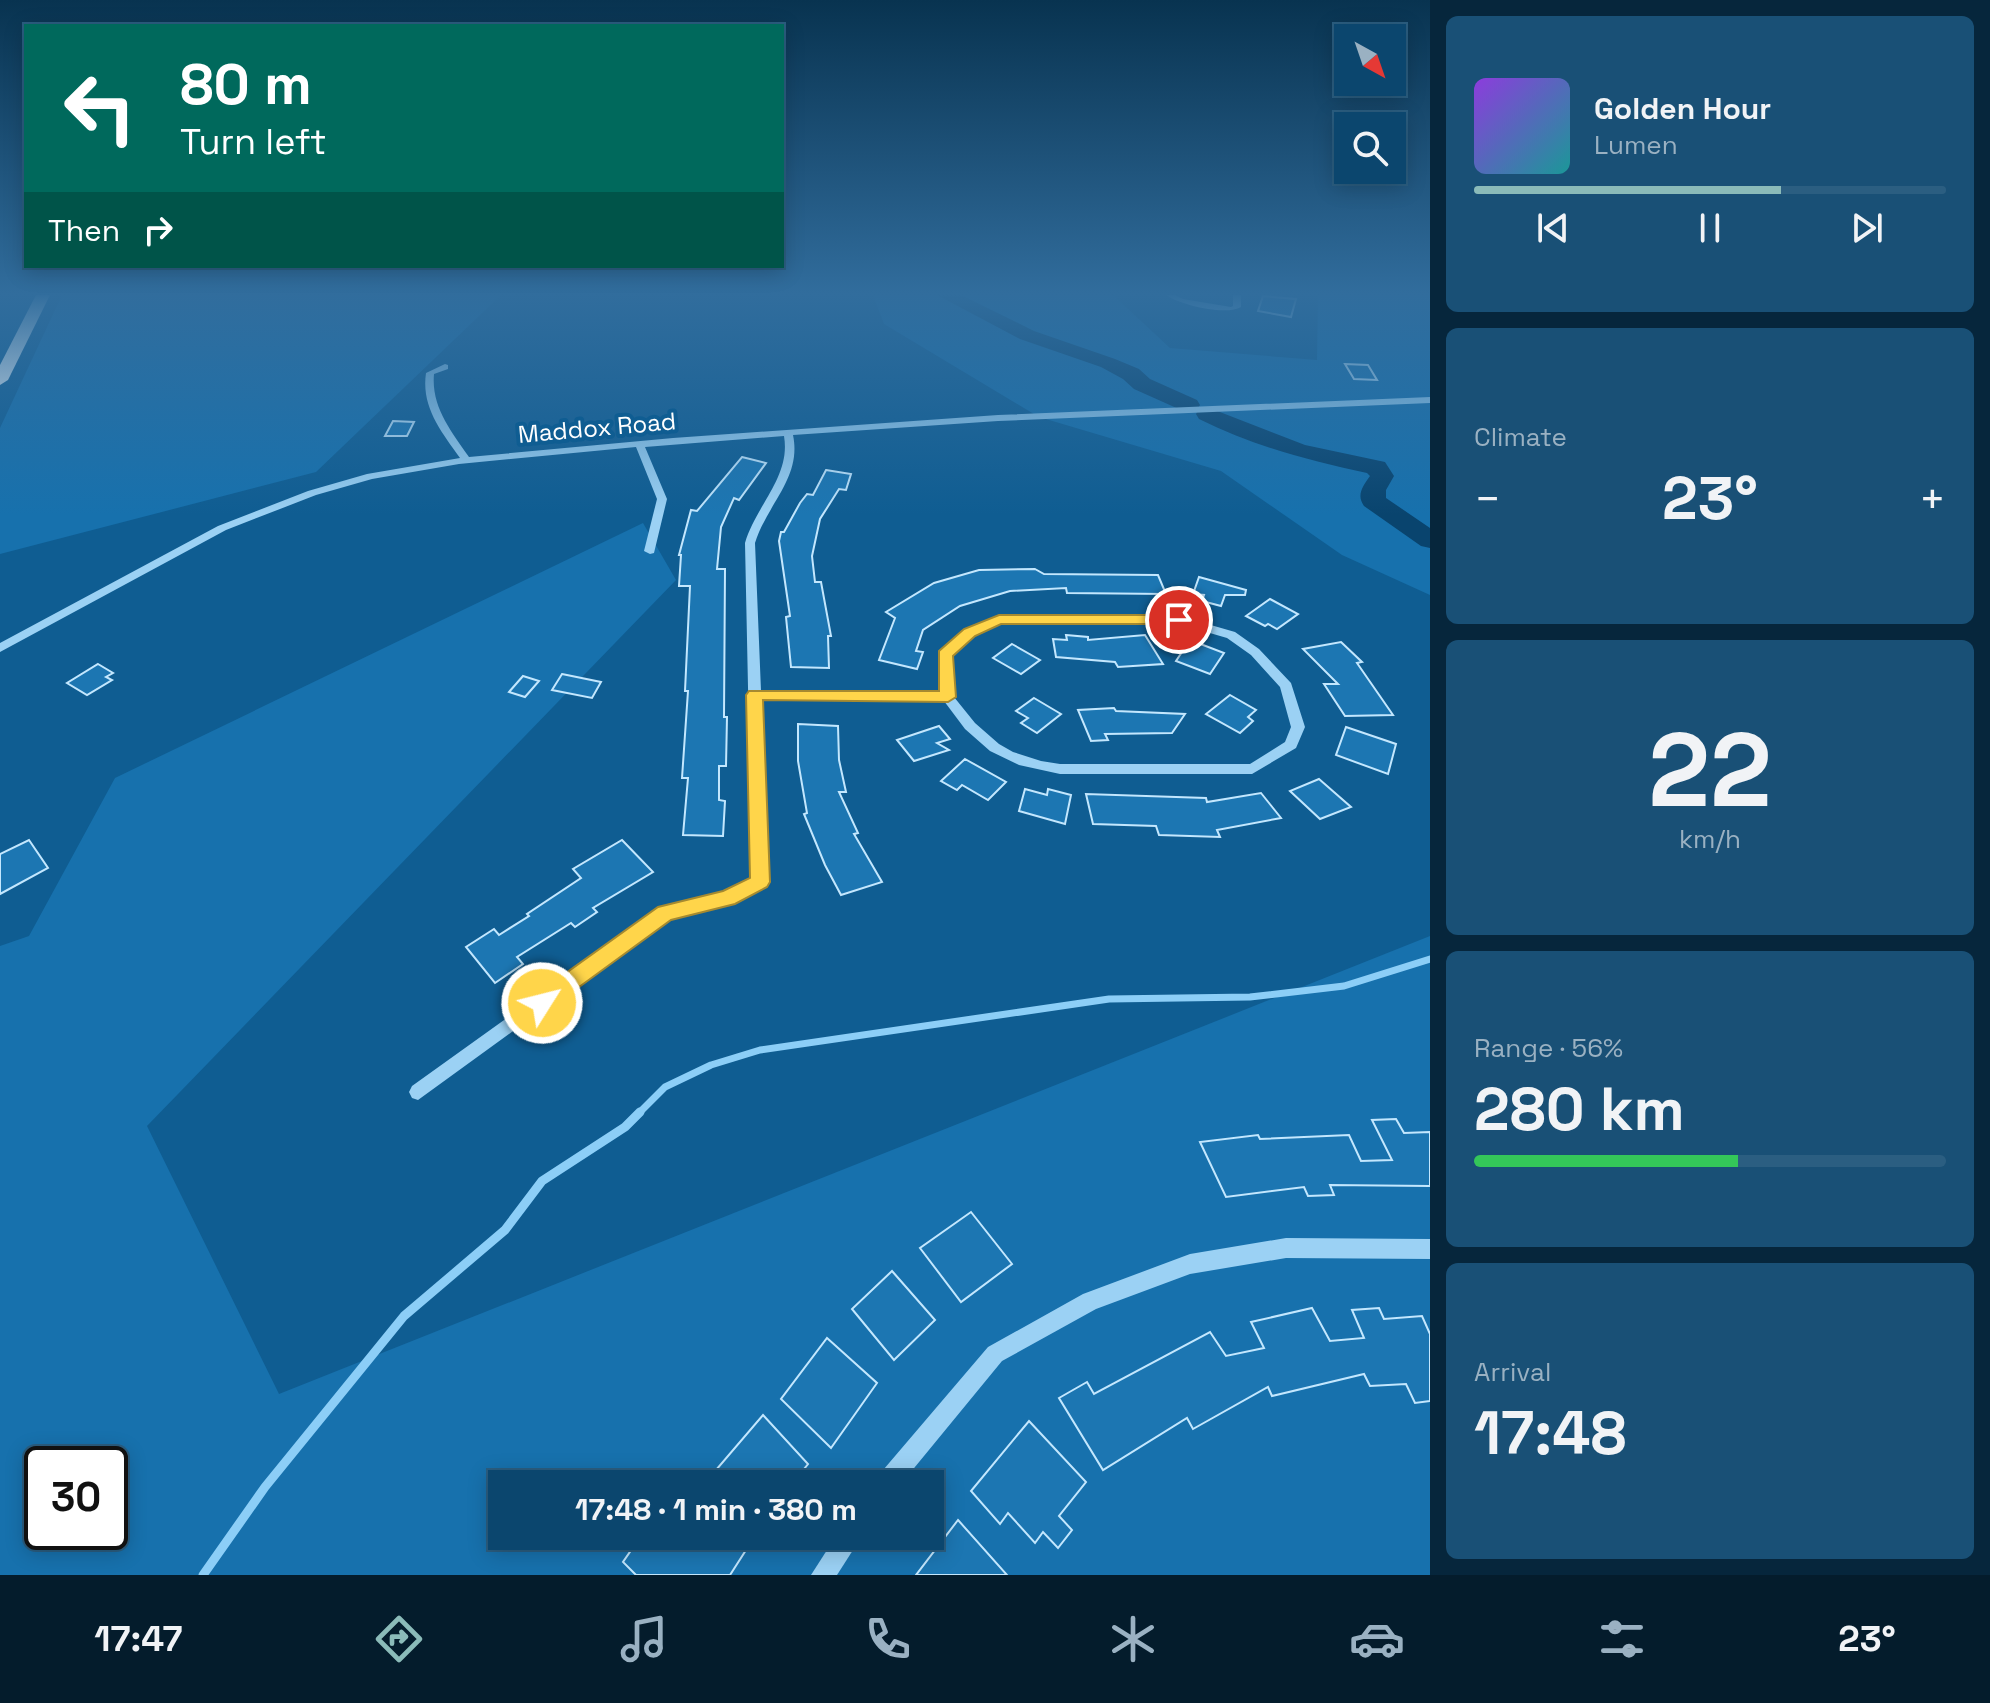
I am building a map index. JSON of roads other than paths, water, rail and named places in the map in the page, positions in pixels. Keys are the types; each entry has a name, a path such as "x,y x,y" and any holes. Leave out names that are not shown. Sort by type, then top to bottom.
{"street":[{"path":"441,368 430,373 431,406 466,460"},
{"name":"Maddox Road","path":"0,648 230,525 312,493 371,476 466,460 998,418 1430,400"},
{"path":"418,1092 665,913 728,898 760,882 750,543 754,524 791,468 788,434"},
{"path":"639,444 662,499 650,551"},
{"path":"999,620 1179,620 1231,635 1255,652 1286,686 1298,727 1291,745 1252,769 1060,769 1038,766 995,750 967,726 948,697 945,655 969,632 999,620"},
{"path":"755,695 948,697"},
{"path":"898,1470 995,1354 1090,1301 1190,1264 1286,1248 1430,1249"},
{"path":"823,1575 840,1550"}],"waterway":[{"path":"1120,368 1142,384 1189,405"},
{"path":"1207,414 1241,431 1299,451 1376,467 1382,476 1373,490 1373,501 1430,540"},
{"path":"203,1575 265,1487 404,1316 505,1230 542,1181 625,1127 665,1087 711,1065 760,1050 1109,999 1250,997 1344,986 1430,959"}]}
